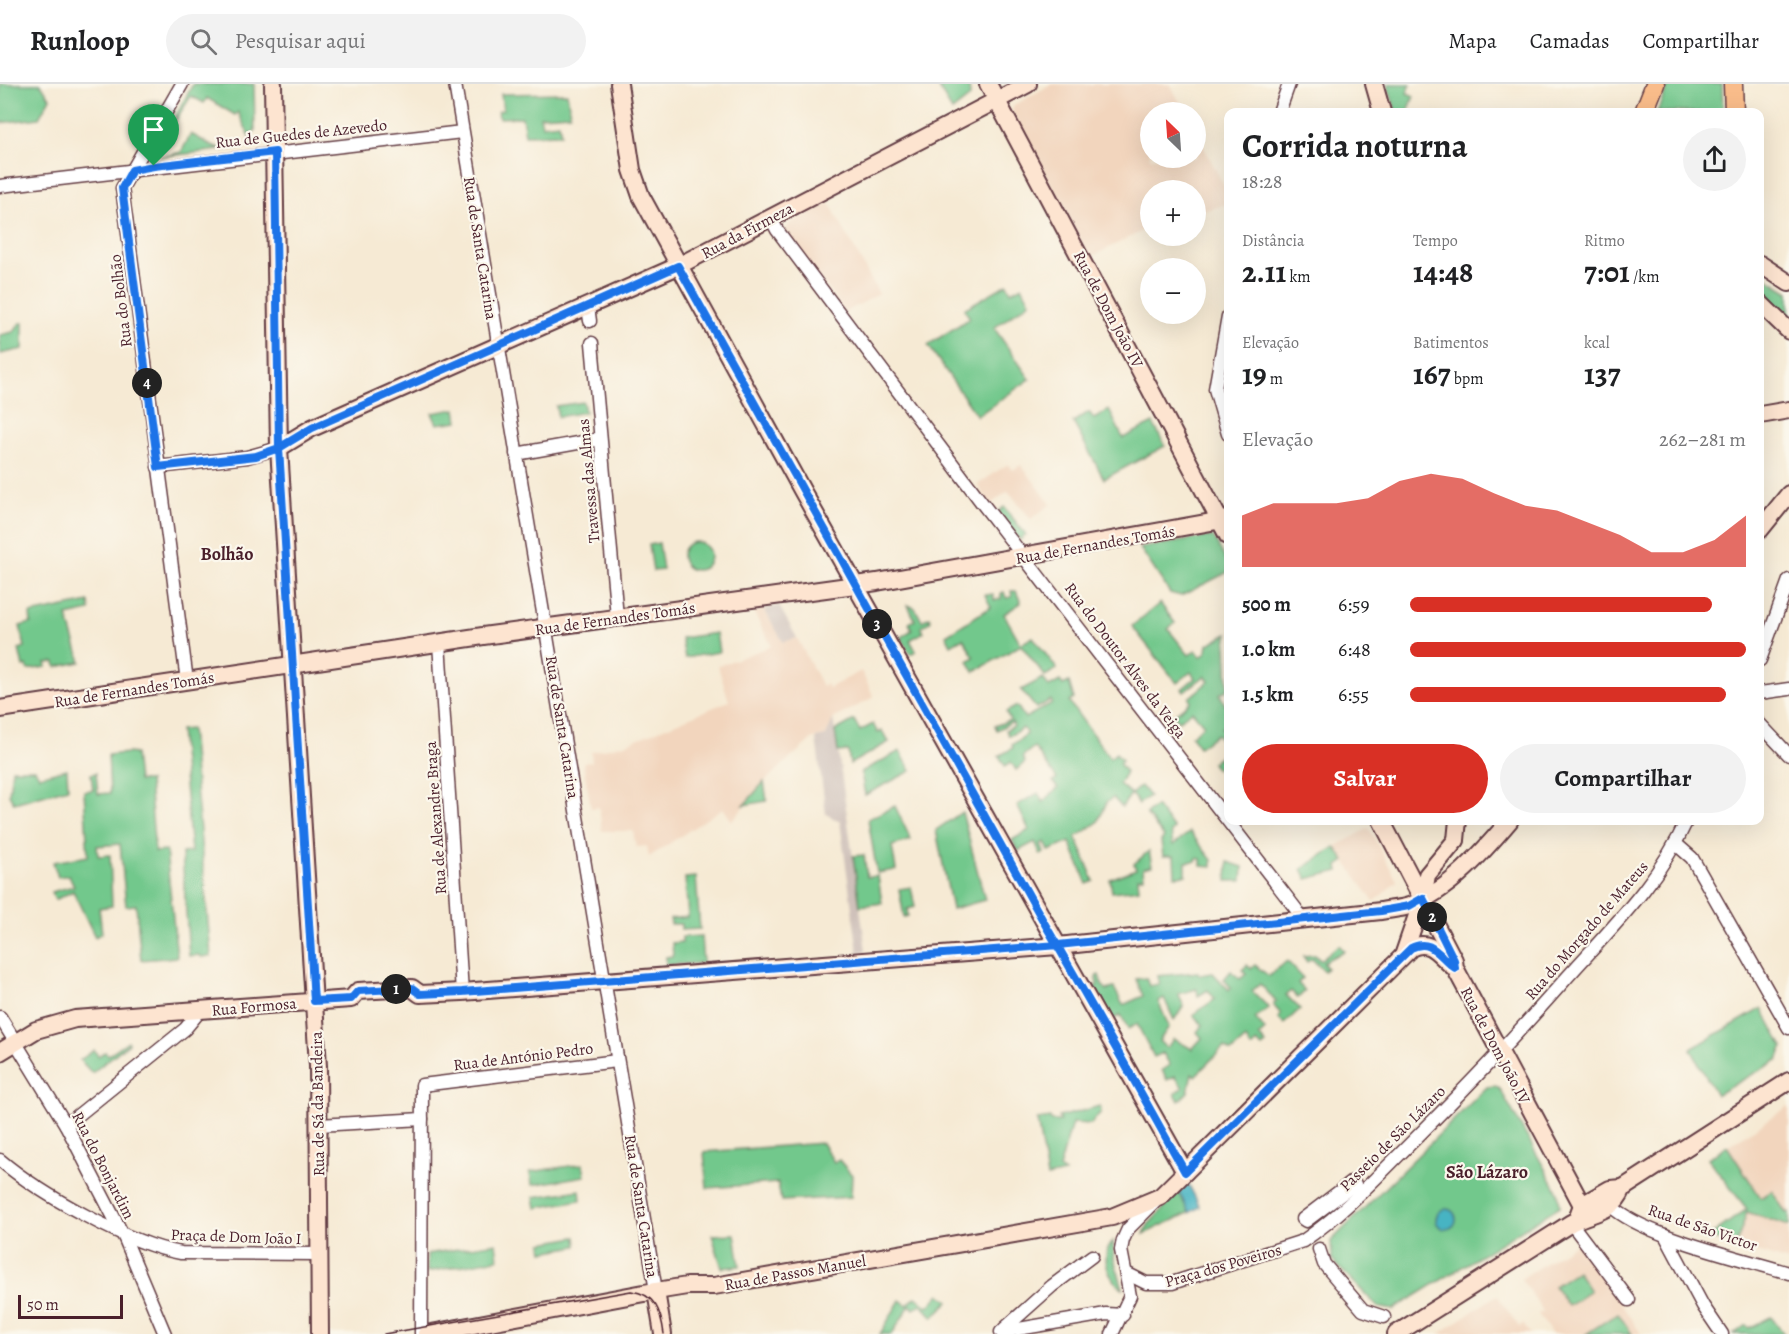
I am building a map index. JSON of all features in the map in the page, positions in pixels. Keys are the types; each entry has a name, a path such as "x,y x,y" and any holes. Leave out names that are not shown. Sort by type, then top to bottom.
{"main road":[{"path":"1646,108 1655,84"},
{"path":"1733,84 1734,108"}],"street":[{"name":"Rua do Bolhão","path":"182,84 122,188 187,681"},
{"name":"Rua de Sá da Bandeira","path":"273,84 279,448 314,1001 319,1125 321,1334"},
{"name":"Rua de Santa Catarina","path":"455,84 663,1334"},
{"path":"619,84 635,184 855,585 1185,1172"},
{"name":"Rua de Dom João IV","path":"988,84 1224,521"},
{"name":"Rua da Firmeza","path":"158,467 247,457 279,448 312,428 498,347 589,314 770,217 1028,84"},
{"path":"1280,108 1289,84"},
{"path":"1374,84 1381,108"},
{"name":"Rua de Guedes de Azevedo","path":"0,186 275,152 462,132"},
{"name":"Rua do Doutor Alves da Veiga","path":"770,217 777,230 910,409 1224,815"},
{"path":"1764,267 1789,283"},
{"path":"1764,307 1789,331"},
{"path":"1224,338 1215,389 1224,420"},
{"name":"Travessa das Almas","path":"592,343 617,617"},
{"path":"1764,414 1789,410"},
{"path":"516,454 600,439"},
{"path":"1764,525 1789,494"},
{"name":"Rua de Fernandes Tomás","path":"0,709 547,627 855,585 1224,525"},
{"path":"1764,649 1789,580"},
{"name":"Rua de Alexandre Braga","path":"439,643 462,992"},
{"path":"1764,692 1789,689"},
{"path":"1764,728 1789,755"},
{"name":"Rua do Doutor Alves da Veiga","path":"1232,825 1289,899 1303,921"},
{"name":"Rua de Dom João IV","path":"1384,825 1423,898 1454,960 1455,968 1500,1053 1576,1216"},
{"path":"1404,954 1423,898 1427,875 1456,840 1458,825"},
{"name":"Rua Formosa","path":"0,1052 36,1030 75,1019 351,999 358,991 412,988 420,994 462,992 1058,945 1303,921 1409,906 1481,854 1506,825"},
{"name":"Rua do Morgado de Mateus","path":"1500,1053 1648,887 1676,844 1685,825"},
{"path":"1456,840 1464,852 1481,854"},
{"path":"1676,844 1692,858 1789,1028"},
{"path":"1112,1334 1123,1315 1130,1296 1128,1274 1123,1263 1123,1240 1128,1229 1404,954 1423,944 1431,947 1455,968"},
{"path":"66,1125 185,1029 200,1011"},
{"name":"Rua do Bonjardim","path":"0,1017 66,1125 119,1232 125,1239 165,1334"},
{"name":"Passeio de São Lázaro","path":"1303,1241 1349,1204 1500,1053"},
{"name":"Rua de António Pedro","path":"422,1119 422,1086 618,1062"},
{"path":"1395,1334 1576,1216 1610,1189 1623,1188 1789,1081"},
{"path":"319,1125 422,1119 422,1334"},
{"name":"Praça de Dom João I","path":"0,1160 17,1174 119,1232 144,1243 181,1253 320,1254"},
{"path":"1576,1216 1591,1216 1610,1205 1618,1200 1623,1188"},
{"name":"Rua de Passos Manuel","path":"426,1334 656,1291 687,1286 714,1286 1112,1217 1160,1197"},
{"name":"Rua de São Victor","path":"1610,1205 1621,1215 1665,1235 1789,1273"},
{"path":"1576,1216 1629,1300"},
{"path":"1665,1235 1703,1306 1722,1334"},
{"name":"Praça dos Poveiros","path":"1128,1274 1146,1283 1172,1283 1303,1241"},
{"path":"1319,1249 1324,1264 1363,1310 1384,1317"},
{"path":"999,1333 1092,1256"},
{"path":"999,1333 1106,1314 1123,1315"}],"shaded area":[{"path":"1052,84 1170,84 1180,102 1140,102 1140,168 1206,168 1206,151 1224,185 1224,205 1206,210 1206,180 1140,180 1140,232 1089,258 1012,111 1014,105"},
{"path":"829,202 879,294 845,312 785,230 790,223"},
{"path":"1008,464 1013,470 1021,465 1051,504 1031,519 1008,491 991,504 977,485"},
{"path":"779,606 797,638 783,642 764,609"},
{"path":"764,609 783,642 797,638 822,686 826,684 829,688 861,671 874,697 833,719 826,736 813,738 764,782 732,821 723,808 649,857 647,846 636,847 633,831 602,831 599,807 591,808 583,763 592,762 591,752 625,744 729,701 718,666 772,646 753,611"},
{"path":"833,719 866,951 858,952 840,822 826,814 816,738 826,736"},
{"path":"1369,828 1397,881 1374,902 1335,847"},
{"path":"1789,1106 1789,1262 1708,1237 1747,1209 1708,1159"},
{"path":"1579,1241 1641,1334 1552,1334 1538,1314 1543,1311 1521,1279"},
{"path":"1497,1295 1519,1327 1523,1324 1530,1334 1439,1334"}],"green space":[{"path":"0,84 41,84 50,98 39,118 0,123"},
{"path":"193,84 254,84 255,131 249,136 238,112 235,115 207,98 204,103 191,96 157,150"},
{"path":"937,84 969,84 970,97 952,111"},
{"path":"1387,84 1411,84 1407,93 1414,96 1410,108 1395,108"},
{"path":"1669,84 1722,84 1723,108 1659,108"},
{"path":"567,93 570,114 540,116 542,125 559,123 561,134 525,135 522,117 499,118 498,111 503,110 501,94"},
{"path":"191,134 216,148 245,147 160,157 181,152"},
{"path":"1764,276 1789,292 1789,318 1764,295"},
{"path":"1007,284 1011,292 1022,286 1030,302 994,328 1030,379 977,416 928,345 970,318 964,309"},
{"path":"20,323 23,323 23,349 0,354 0,335 13,332"},
{"path":"583,402 585,412 558,417 556,406"},
{"path":"456,409 458,421 437,424 432,413"},
{"path":"1109,410 1123,438 1153,423 1165,446 1104,479 1073,422 1089,412 1094,419"},
{"path":"1004,507 1026,535 1020,540 998,512"},
{"path":"1213,536 1224,557 1224,574 1181,596 1170,593 1140,548"},
{"path":"696,542 706,546 710,556 706,566 696,570 686,566 682,556 686,546"},
{"path":"659,543 663,570 653,571 649,545"},
{"path":"1011,591 1016,591 1021,603 1004,614 1021,644 1033,637 1057,669 1045,676 1021,645 974,672 968,661 974,657 963,638 951,645 946,635 991,607 985,595 993,594 994,600 1001,599 1001,593 1004,592 1006,598 1012,597"},
{"path":"89,602 90,611 67,616 81,662 56,667 55,662 46,663 47,667 28,670 27,666 23,667 19,649 25,647 20,626 31,623 30,614"},
{"path":"1160,603 1175,623 1168,629 1189,655 1196,650 1201,657 1207,651 1208,644 1224,636 1224,692 1220,694 1224,703 1224,726 1221,728 1224,732 1224,744 1217,734 1199,747 1191,736 1204,725 1192,711 1178,721 1174,715 1191,701 1189,698 1209,681 1205,676 1184,692 1182,689 1195,678 1191,672 1177,683 1132,626"},
{"path":"908,605 915,608 922,621 929,617 931,621 921,627 924,632 910,640 916,651 910,654 901,637 912,630 909,623 915,620"},
{"path":"716,633 719,652 685,658 681,638"},
{"path":"1043,678 1049,687 1060,681 1063,685 1069,682 1074,699 1069,702 1110,758 1116,753 1122,760 1119,763 1126,772 1119,784 1131,794 1122,807 1113,798 1107,802 1098,822 1076,837 1094,881 1087,884 1070,842 1049,851 1045,842 1041,844 1044,853 1041,855 1035,842 1018,851 1012,840 1029,830 1017,805 1038,793 1043,802 1058,788 1053,782 1057,779 1034,747 1023,756 1025,762 1016,770 1011,762 1005,766 999,756 1013,748 1012,745 1027,734 1023,728 1009,736 1006,730 1014,726 1012,722 997,730 995,726 1010,720 1006,712 1017,706 1025,718 1052,703 1051,700 1036,708 1021,690"},
{"path":"854,720 860,731 873,724 878,733 882,731 889,742 850,764 848,751 838,752 835,731"},
{"path":"191,729 211,956 200,957 200,955 189,956 182,853 191,852 180,730"},
{"path":"900,751 911,771 865,795 861,772"},
{"path":"1224,753 1224,763 1216,769 1212,763"},
{"path":"135,754 138,781 149,781 155,852 166,851 177,957 141,960 136,905 126,906 120,844 97,846 98,856 110,855 112,906 99,908 102,933 95,937 73,891 55,900 51,892 74,886 69,875 58,877 53,862 88,856 84,791 93,790 91,774 96,773 98,794 110,793 108,755"},
{"path":"12,769 35,769 39,776 67,769 68,788 14,803 9,794"},
{"path":"764,782 767,801 744,805"},
{"path":"1141,786 1149,796 1139,804 1131,794"},
{"path":"895,806 911,840 892,846 896,870 877,873 868,819"},
{"path":"1156,806 1174,829 1171,832 1173,845 1190,832 1212,860 1212,867 1201,866 1201,859 1197,858 1196,861 1186,862 1186,875 1175,876 1174,856 1163,856 1161,841 1164,837 1146,814"},
{"path":"962,812 985,900 952,909 936,830"},
{"path":"1335,847 1345,861 1338,866 1339,871 1307,879 1302,869"},
{"path":"1149,851 1152,866 1143,868 1144,877 1138,878 1139,889 1112,892 1110,879 1136,869 1134,864"},
{"path":"864,855 867,877 878,876 882,903 860,906 853,856"},
{"path":"1228,862 1243,867 1242,881 1227,881"},
{"path":"696,877 700,929 681,930 681,924 671,924 670,919 688,917 685,878"},
{"path":"911,887 915,907 907,909 908,916 904,917 899,889"},
{"path":"701,936 703,963 666,965 666,957 673,956 672,943 682,942 682,937"},
{"path":"1339,945 1344,951 1323,962 1327,968 1324,971 1312,959 1307,962 1303,956 1315,955 1320,960"},
{"path":"1287,961 1303,978 1298,983 1305,991 1298,998 1291,991 1286,995 1300,1009 1284,1024 1278,1018 1281,1014 1273,1005 1276,1001 1260,984 1252,991 1269,1008 1255,1018 1265,1030 1259,1036 1266,1044 1262,1047 1257,1042 1251,1048 1246,1039 1231,1052 1224,1047 1195,1076 1192,1073 1188,1092 1179,1101 1175,1093 1183,1088 1175,1076 1167,1080 1162,1070 1170,1065 1163,1053 1154,1057 1137,1024 1128,1029 1121,1015 1112,1020 1093,987 1097,986 1096,976 1099,975 1102,985 1107,990 1114,988 1123,1005 1143,996 1136,979 1146,978 1149,986 1159,984 1157,976 1198,972 1199,975 1213,973 1229,990 1231,988 1224,979 1231,971 1240,979 1246,974 1242,970 1247,965 1251,969 1255,965 1269,976","holes":["1197,989 1198,996 1208,990 1215,999 1193,1015 1203,1025 1197,1032 1202,1038 1192,1049 1174,1039 1166,1048 1159,1041 1169,1027 1158,1001 1164,998 1174,1020 1184,1006 1178,994"]},
{"path":"1762,1008 1783,1047 1778,1060 1716,1095 1691,1049"},
{"path":"128,1041 129,1043 92,1073 80,1060 94,1050 98,1056 105,1052 108,1055"},
{"path":"1495,1086 1500,1089 1558,1192 1560,1206 1393,1310 1378,1307 1332,1260 1331,1241 1487,1087"},
{"path":"1100,1106 1101,1112 1091,1124 1072,1123 1059,1169 1065,1173 1047,1177 1037,1120 1050,1118 1051,1121 1060,1121 1059,1117"},
{"path":"822,1143 834,1162 839,1160 852,1175 851,1197 781,1201 778,1183 707,1188 704,1152"},
{"path":"1727,1146 1761,1198 1772,1191 1786,1213 1789,1212 1789,1226 1747,1212 1736,1245 1708,1237 1747,1209 1708,1159"},
{"path":"583,1164 585,1176 532,1185 530,1172"},
{"path":"580,1190 581,1200 536,1208 534,1197"},
{"path":"1179,1192 1189,1213 1144,1234 1148,1225"},
{"path":"735,1234 740,1266 722,1268 712,1235"},
{"path":"576,1237 577,1246 543,1252 542,1243"},
{"path":"1113,1241 1114,1259 1123,1288 1113,1279 1107,1266 1107,1253"},
{"path":"496,1243 498,1259 427,1272 427,1254"},
{"path":"1577,1271 1590,1291 1568,1306 1554,1286"},
{"path":"940,1294 949,1301 933,1317 921,1304 914,1309 910,1305 892,1334 880,1334 900,1300 907,1305 916,1297 928,1307"},
{"path":"1618,1313 1632,1334 1586,1334"},
{"path":"1771,1317 1784,1334 1734,1334 1746,1325 1749,1328"}],"water":[{"path":"1188,1183 1200,1207 1189,1213 1179,1192"},
{"path":"1446,1209 1453,1212 1456,1219 1453,1226 1446,1229 1439,1226 1436,1219 1439,1212"}],"tram line":[{"path":"384,1334 631,1291 646,1296 656,1305 664,1334"}],"district":[{"name":"Bolhão","path":"227,554"},
{"name":"São Lázaro","path":"1487,1172"}],"route":[{"path":"154,166 132,170 122,188 158,467 256,456 279,448 305,431 678,266 844,567 1046,926 1058,945 1094,1007 1185,1172 1411,948 1423,944 1431,947 1455,968 1454,960 1423,898 1409,906 1381,911 1058,945 462,992 420,994 412,988 358,991 351,999 314,1001 279,448 275,152 154,166"}]}
